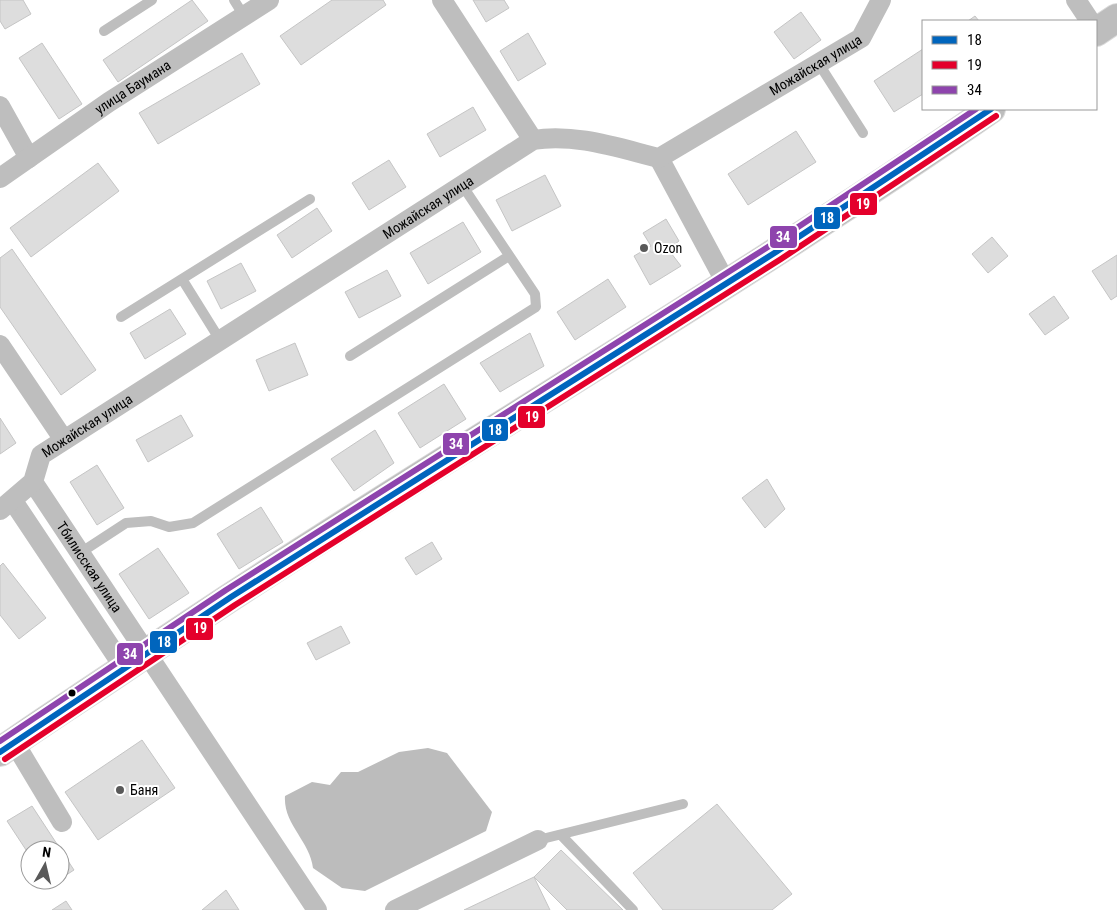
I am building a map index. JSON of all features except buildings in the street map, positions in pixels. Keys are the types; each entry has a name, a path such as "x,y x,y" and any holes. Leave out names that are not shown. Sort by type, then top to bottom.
{"main road":[{"path":"7,747 314,542 726,283 926,154 990,110"}],"street":[{"name":"улица Баумана","path":"0,178 239,8 269,0"},
{"path":"442,0 533,140"},
{"name":"Можайская улица","path":"7,505 33,482 41,455 533,140 545,138 598,142 659,158 861,38 881,0"},
{"path":"1076,0 1094,20"},
{"path":"0,106 29,158"},
{"path":"659,158 726,283"},
{"path":"0,345 64,440"},
{"name":"Тбилисская улица","path":"33,482 80,554 135,661"},
{"name":"Тбилисская улица","path":"7,505 135,661"},
{"path":"135,661 316,910"},
{"path":"7,747 62,822"},
{"path":"395,910 538,840"}],"lane":[{"path":"104,31 152,0"},
{"path":"818,64 863,133"},
{"path":"80,554 126,523 151,521 169,527 194,522 536,308 535,294 462,185"},
{"path":"121,317 310,199"},
{"path":"350,356 510,256"},
{"path":"182,279 220,340"},
{"path":"538,840 683,804"},
{"path":"561,835 633,910"}],"shaded area":[{"path":"428,748 447,753 492,812 486,831 365,891 342,888 313,868 307,849 288,815 285,796 312,782 330,785 341,772 358,772 399,752"}],"transit line":[{"name":"34","path":"0,741 226,590 771,245 974,110"},
{"name":"18","path":"0,752 231,597 776,252 989,110"},
{"name":"19","path":"5,759 235,605 781,259 996,116"}],"place":[{"name":"Ozon","path":"644,248"},
{"name":"Баня","path":"120,790"}]}
